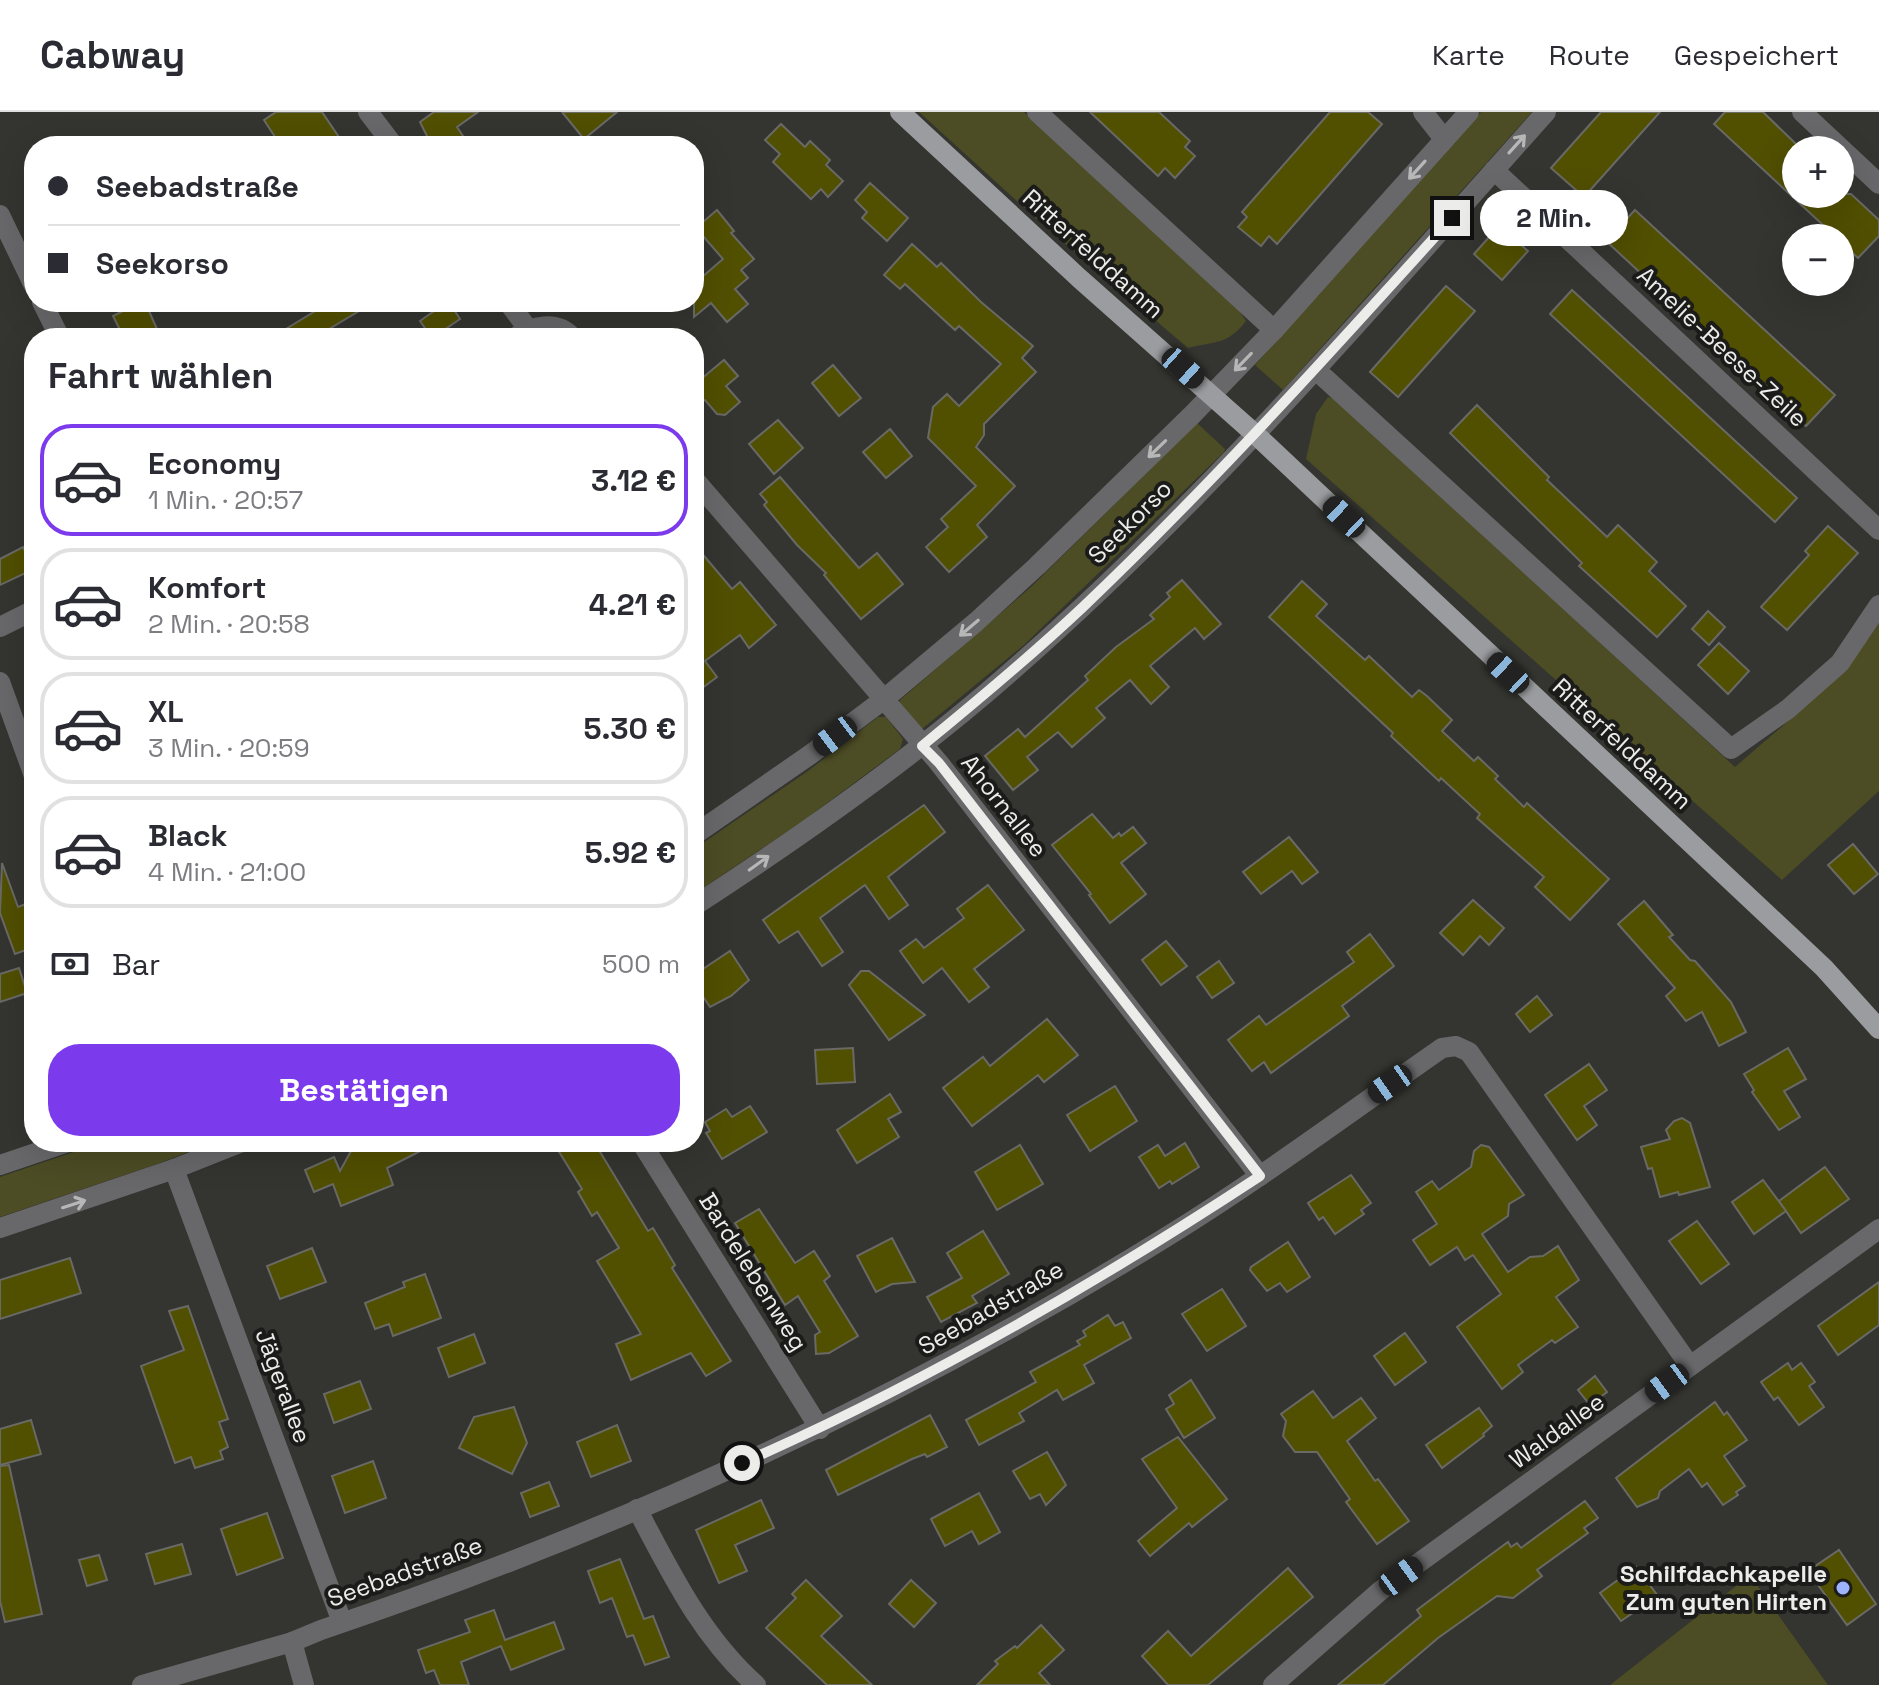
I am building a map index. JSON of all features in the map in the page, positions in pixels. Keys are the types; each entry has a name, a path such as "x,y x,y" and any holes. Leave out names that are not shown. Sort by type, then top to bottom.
{"main road":[{"name":"Ritterfelddamm","path":"900,112 1079,278 1255,434 1824,968 1879,1029"}],"street":[{"path":"368,112 386,136"},
{"path":"1037,112 1274,330"},
{"path":"1423,112 1444,139"},
{"name":"Seekorso","path":"704,828 883,700 1037,566 1274,330 1469,112"},
{"name":"Seekorso","path":"704,899 922,746 1014,670 1084,606 1316,370 1546,112"},
{"path":"1802,112 1879,184"},
{"name":"Amelie-Beese-Zeile","path":"1494,170 1879,530"},
{"path":"0,215 24,265"},
{"path":"1316,370 1731,749 1788,709 1840,663 1879,605"},
{"name":"Ahornallee","path":"704,491 939,763 1260,1176"},
{"path":"0,627 24,615"},
{"path":"0,682 24,748"},
{"name":"Seebadstraße","path":"142,1685 292,1642 505,1563 820,1429 988,1342 1164,1239 1260,1176 1442,1048 1456,1046 1469,1052 1690,1366"},
{"path":"0,1165 38,1152"},
{"path":"0,1228 217,1152"},
{"name":"Bardelebenweg","path":"647,1152 820,1429"},
{"name":"Jägerallee","path":"174,1169 342,1622"},
{"name":"Waldallee","path":"1273,1685 1380,1591 1879,1229"},
{"path":"637,1509 685,1600 709,1636 756,1685"},
{"path":"292,1642 304,1685"}],"shaded area":[{"path":"919,112 1024,112 1238,309 1246,321 1227,338 1188,348 1041,223"},
{"path":"1481,112 1532,112 1283,390 1255,365"},
{"path":"1328,397 1335,399 1735,767 1848,664 1879,623 1879,791 1782,880 1306,459 1316,414"},
{"path":"1197,423 1225,449 1224,452 1025,644 922,729 899,705 900,700 1031,587"},
{"path":"878,717 886,717 903,739 900,749 800,823 704,887 704,842 808,771"},
{"path":"74,1152 188,1152 0,1217 0,1177"},
{"path":"1750,1575 1828,1685 1610,1685"}],"building":[{"path":"276,112 322,112 338,136 274,136 264,120"},
{"path":"434,112 478,112 457,127 463,136 427,136 420,122"},
{"path":"562,112 617,112 588,136 582,136"},
{"path":"1090,112 1159,112 1190,141 1185,147 1195,156 1175,178 1165,168 1158,176"},
{"path":"1330,112 1368,112 1382,124 1277,244 1269,236 1261,246 1238,227 1247,217 1242,212"},
{"path":"1601,112 1660,112 1584,197 1551,168"},
{"path":"1725,112 1763,112 1788,136 1782,136 1782,187 1714,124"},
{"path":"781,124 805,147 810,141 830,160 826,165 843,181 828,197 821,189 811,199 773,162 780,154 765,140"},
{"path":"870,183 908,218 887,241 862,218 867,212 855,200"},
{"path":"1854,197 1879,220 1879,236 1858,258 1854,254 1854,224 1822,224 1805,208 1854,208"},
{"path":"717,210 734,231 731,233 754,259 741,270 748,278 735,289 748,304 727,322 711,303 704,309 704,275 723,259 704,237 704,221"},
{"path":"1635,210 1835,395 1806,426 1606,241"},
{"path":"1499,226 1528,251 1502,280 1474,254"},
{"path":"912,244 937,267 941,263 1033,346 1022,358 1036,372 984,424 984,435 976,447 1015,486 977,525 987,537 949,572 926,547 948,527 941,519 976,486 928,438 933,407 947,394 959,406 1001,364 959,326 955,330 905,284 900,289 884,275"},
{"path":"1446,286 1475,311 1398,397 1370,372"},
{"path":"1572,290 1797,498 1775,522 1550,314"},
{"path":"121,312 149,312 157,328 119,328 113,316"},
{"path":"314,312 357,312 331,328 287,328"},
{"path":"433,312 455,312 460,319 447,328 425,328 420,321"},
{"path":"724,360 738,376 726,386 740,402 725,415 717,414 704,400 704,377"},
{"path":"833,365 861,398 839,416 812,383"},
{"path":"1477,405 1549,477 1547,480 1607,537 1618,525 1657,562 1649,571 1686,606 1657,637 1579,566 1582,563 1450,433"},
{"path":"778,420 803,448 774,474 749,444"},
{"path":"890,429 912,456 886,478 863,452"},
{"path":"780,477 859,568 877,553 903,584 861,619 824,575 826,573 797,545 764,505 767,502 760,494"},
{"path":"1828,526 1858,553 1787,630 1761,607 1809,555 1805,551"},
{"path":"23,547 24,574 0,585 0,559"},
{"path":"704,556 732,589 740,582 776,625 749,648 740,635 705,661 717,677 704,687"},
{"path":"1182,580 1221,624 1204,639 1195,628 1150,666 1169,687 1151,704 1130,680 1096,708 1105,718 1072,747 1058,732 1027,757 1038,770 1013,790 985,756 1018,729 1025,737 1088,680 1085,676 1116,647 1154,619 1150,615 1170,597 1167,593"},
{"path":"1302,581 1327,604 1316,616 1365,660 1369,656 1412,697 1419,690 1427,696 1452,720 1442,731 1474,761 1478,757 1524,807 1527,803 1609,879 1570,920 1535,887 1544,877 1477,818 1480,814 1441,778 1439,781 1391,736 1393,733 1269,617"},
{"path":"1708,611 1725,627 1709,645 1692,629"},
{"path":"1719,643 1749,671 1728,694 1698,665"},
{"path":"924,805 945,832 888,877 908,905 889,919 865,885 820,918 843,952 822,966 798,931 779,943 763,920"},
{"path":"1092,814 1113,838 1133,827 1146,843 1121,863 1146,894 1110,923 1052,845"},
{"path":"1289,837 1318,872 1302,884 1292,871 1261,894 1243,872"},
{"path":"1853,844 1878,874 1854,894 1828,865"},
{"path":"2,863 18,907 24,905 24,951 15,954 0,913"},
{"path":"988,885 1024,930 974,969 989,987 969,1002 942,968 923,983 900,951 916,939 924,948 964,918 957,909"},
{"path":"1473,900 1504,928 1489,945 1480,936 1463,955 1440,933"},
{"path":"1644,901 1673,935 1669,937 1731,1002 1746,1032 1719,1046 1702,1012 1686,1021 1666,996 1675,988 1618,924"},
{"path":"1370,934 1394,966 1342,1006 1349,1016 1271,1073 1264,1062 1252,1071 1228,1040 1259,1016 1266,1025 1354,962 1347,952"},
{"path":"1166,941 1187,966 1161,985 1142,960"},
{"path":"730,951 749,980 731,996 710,1007 704,998 704,968"},
{"path":"1219,961 1234,983 1212,998 1197,977"},
{"path":"19,968 24,994 0,1002 0,974"},
{"path":"861,971 869,971 925,1015 889,1040 849,985"},
{"path":"1537,996 1552,1015 1530,1032 1516,1014"},
{"path":"1047,1019 1078,1055 1044,1082 1038,1075 972,1126 943,1088 983,1057 990,1066"},
{"path":"853,1048 855,1082 817,1084 815,1050"},
{"path":"1788,1048 1806,1079 1784,1091 1800,1117 1779,1130 1752,1092 1754,1090 1744,1074"},
{"path":"1589,1064 1607,1090 1584,1106 1597,1125 1577,1140 1545,1095"},
{"path":"1115,1086 1137,1121 1090,1151 1067,1115"},
{"path":"890,1094 901,1112 888,1119 899,1137 857,1163 837,1130"},
{"path":"750,1106 767,1132 722,1159 706,1133 710,1131 705,1122 726,1109 732,1117"},
{"path":"1682,1118 1690,1123 1710,1187 1660,1197 1652,1168 1648,1169 1641,1147 1670,1139 1666,1130"},
{"path":"1185,1143 1199,1167 1172,1184 1170,1181 1159,1188 1139,1157 1158,1145 1165,1156"},
{"path":"1020,1145 1043,1184 997,1210 975,1172"},
{"path":"1481,1145 1489,1147 1524,1195 1509,1204 1508,1216 1482,1234 1508,1272 1530,1257 1543,1256 1558,1246 1579,1280 1556,1297 1578,1327 1555,1343 1552,1340 1518,1365 1523,1372 1502,1389 1457,1327 1501,1294 1473,1255 1465,1260 1457,1247 1430,1265 1413,1240 1437,1224 1416,1192 1432,1181 1439,1190 1471,1167 1474,1151"},
{"path":"350,1152 418,1152 387,1168 393,1185 341,1206 333,1184 314,1192 305,1170 334,1157 340,1171"},
{"path":"559,1152 600,1152 648,1231 653,1228 675,1265 672,1268 731,1361 706,1376 691,1353 631,1380 616,1344 641,1334 597,1261 619,1248 597,1212 592,1216 578,1192 582,1189"},
{"path":"1825,1167 1849,1199 1801,1233 1779,1201"},
{"path":"1351,1175 1371,1203 1361,1210 1364,1214 1335,1234 1323,1217 1319,1220 1308,1203"},
{"path":"1763,1180 1786,1211 1754,1234 1732,1202"},
{"path":"759,1209 795,1263 814,1251 830,1276 824,1281 858,1336 829,1353 816,1354 815,1335 820,1332 798,1296 785,1305 735,1223"},
{"path":"1697,1221 1729,1264 1701,1284 1669,1241"},
{"path":"983,1231 1009,1274 972,1296 977,1303 941,1322 927,1297 962,1278 947,1253"},
{"path":"892,1238 915,1282 892,1284 876,1292 857,1256"},
{"path":"1288,1242 1310,1277 1287,1292 1280,1283 1267,1291 1250,1270 1251,1267"},
{"path":"312,1248 326,1282 280,1299 267,1266"},
{"path":"70,1258 81,1293 0,1319 0,1280"},
{"path":"425,1274 441,1318 393,1336 389,1324 375,1329 365,1303 405,1287 403,1282"},
{"path":"1879,1282 1879,1325 1838,1355 1818,1326"},
{"path":"1222,1289 1246,1326 1207,1351 1182,1314"},
{"path":"188,1306 228,1419 219,1422 228,1447 220,1451 223,1459 195,1468 191,1457 175,1463 141,1366 184,1350 169,1311"},
{"path":"1108,1315 1115,1326 1123,1322 1131,1338 1084,1365 1094,1383 1063,1400 1057,1390 1019,1413 1024,1421 979,1445 966,1420 1036,1382 1030,1372 1080,1345 1077,1341 1086,1336 1083,1331"},
{"path":"1405,1333 1426,1362 1395,1385 1374,1356"},
{"path":"474,1334 485,1363 449,1377 438,1348"},
{"path":"1788,1363 1792,1370 1801,1363 1815,1382 1809,1386 1824,1407 1799,1425 1778,1397 1774,1400 1761,1382"},
{"path":"1595,1376 1607,1392 1590,1405 1578,1390"},
{"path":"1191,1380 1215,1418 1184,1438 1166,1409 1174,1404 1169,1395"},
{"path":"360,1381 371,1409 334,1423 324,1394"},
{"path":"1313,1391 1333,1418 1361,1398 1376,1418 1347,1441 1409,1521 1377,1544 1346,1502 1350,1499 1317,1452 1295,1452 1283,1436 1286,1421 1281,1414"},
{"path":"1715,1402 1724,1415 1727,1412 1747,1440 1724,1456 1745,1486 1723,1505 1707,1483 1702,1487 1689,1469 1660,1491 1658,1498 1637,1507 1616,1478"},
{"path":"514,1407 527,1443 512,1474 459,1448 474,1417"},
{"path":"1479,1408 1492,1426 1484,1436 1442,1468 1426,1445"},
{"path":"930,1415 947,1447 927,1457 925,1454 912,1459 838,1495 826,1470"},
{"path":"31,1420 41,1454 0,1465 0,1429"},
{"path":"617,1425 631,1461 591,1477 577,1442"},
{"path":"1178,1437 1227,1499 1192,1527 1189,1523 1150,1556 1138,1541 1177,1508 1142,1459"},
{"path":"1047,1452 1066,1485 1046,1505 1040,1494 1030,1499 1013,1471"},
{"path":"373,1461 386,1498 345,1513 332,1476"},
{"path":"9,1465 42,1614 5,1622 0,1601 0,1466"},
{"path":"549,1482 559,1506 530,1517 521,1493"},
{"path":"979,1493 1000,1532 979,1544 972,1531 945,1546 931,1519"},
{"path":"761,1500 774,1528 735,1545 747,1571 719,1583 696,1530"},
{"path":"1585,1501 1598,1518 1584,1528 1588,1533 1537,1570 1542,1576 1513,1598 1497,1596 1438,1638 1383,1685 1338,1685 1421,1616 1417,1610 1478,1564 1508,1542 1511,1547 1517,1543 1521,1548"},
{"path":"267,1513 283,1558 237,1575 221,1529"},
{"path":"182,1544 191,1574 155,1584 146,1554"},
{"name":"Schilfdachkapelle Zum guten Hirten","path":"1839,1550 1876,1604 1847,1625 1808,1571"},
{"path":"99,1555 107,1580 87,1586 79,1560"},
{"path":"620,1559 644,1619 653,1616 669,1657 645,1665 633,1635 627,1637 612,1598 600,1603 588,1571"},
{"path":"1636,1567 1658,1596 1621,1621 1600,1593"},
{"path":"1288,1568 1313,1597 1208,1685 1168,1685 1142,1656 1168,1631 1191,1656"},
{"path":"806,1580 842,1616 821,1636 872,1685 827,1685 766,1628 796,1598 792,1594"},
{"path":"911,1580 936,1603 914,1627 889,1604"},
{"path":"494,1610 505,1640 554,1622 564,1649 511,1670 501,1646 461,1662 469,1685 440,1685 434,1670 426,1673 418,1650 470,1632 465,1620"},
{"path":"1041,1625 1064,1650 1039,1673 1050,1685 977,1685 998,1664 995,1661 1015,1646 1017,1648"}],"place":[{"name":"Schilfdachkapelle Zum guten Hirten","path":"1843,1588"}],"route":[{"path":"742,1463 820,1429 988,1342 1164,1239 1260,1176 939,763 922,746 1014,670 1084,606 1278,411 1452,218"}]}
